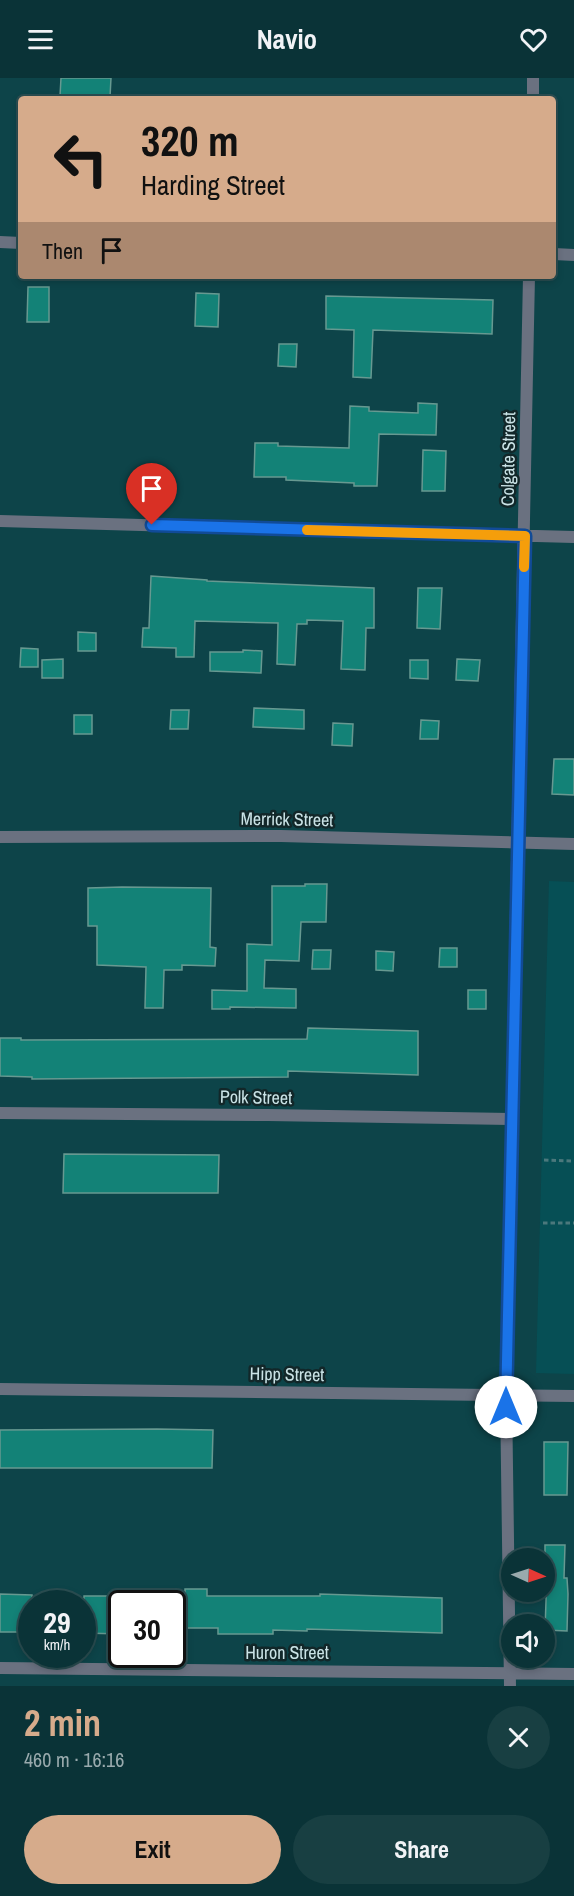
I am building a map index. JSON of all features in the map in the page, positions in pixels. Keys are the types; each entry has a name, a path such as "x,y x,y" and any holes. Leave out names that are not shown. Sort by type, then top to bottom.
{"street":[{"path":"533,78 533,96"},
{"path":"0,242 18,243"},
{"path":"556,254 574,255"},
{"name":"Colgate Street","path":"510,1686 506,1394 529,279"},
{"path":"0,521 574,537"},
{"name":"Merrick Street","path":"0,837 281,836 574,844"},
{"name":"Polk Street","path":"0,1113 268,1114 512,1119"},
{"name":"Hipp Street","path":"0,1389 574,1396"},
{"name":"Huron Street","path":"0,1668 574,1674"}],"path":[{"path":"544,1160 574,1161"},
{"path":"543,1223 574,1223"}],"shaded area":[{"path":"549,881 574,882 574,1374 536,1373"}],"building":[{"path":"61,78 111,78 110,96 60,96"},
{"path":"28,287 49,287 49,322 27,322"},
{"path":"196,293 219,294 218,327 195,326"},
{"path":"326,296 493,300 492,334 373,330 371,378 353,377 354,330 326,329"},
{"path":"279,344 297,344 296,367 278,366"},
{"path":"418,403 437,404 436,435 379,434 377,486 286,480 286,477 254,477 255,443 349,448 350,406 369,407 369,411 418,413"},
{"path":"423,450 446,451 445,491 422,491"},
{"path":"151,576 207,581 374,588 374,628 366,628 365,670 341,669 343,621 307,620 307,624 297,624 295,665 277,664 278,623 195,621 194,657 176,657 176,648 142,647 143,628 149,628"},
{"path":"418,588 442,588 440,629 417,628"},
{"path":"78,632 96,633 96,651 78,651"},
{"path":"21,648 38,649 38,667 20,667"},
{"path":"243,650 262,651 261,673 210,671 210,652 243,652"},
{"path":"63,659 63,678 42,678 42,660"},
{"path":"457,659 480,660 478,681 456,680"},
{"path":"410,660 428,660 428,679 410,678"},
{"path":"254,708 304,710 304,729 253,727"},
{"path":"171,710 189,710 188,729 170,729"},
{"path":"74,715 92,715 92,734 74,734"},
{"path":"421,720 439,721 438,739 420,739"},
{"path":"333,723 353,724 352,746 332,745"},
{"path":"554,759 574,759 574,795 552,794"},
{"path":"305,884 327,884 326,922 301,922 299,961 265,960 264,988 296,989 296,1008 212,1009 212,990 247,991 247,944 272,945 272,886 305,886"},
{"path":"88,888 211,888 210,947 216,948 215,966 182,965 182,970 164,970 163,1008 145,1008 146,967 97,965 97,926 88,926"},
{"path":"440,948 457,948 457,967 439,967"},
{"path":"313,950 331,950 330,969 312,969"},
{"path":"376,951 394,952 393,971 376,970"},
{"path":"468,990 486,990 486,1009 468,1009"},
{"path":"308,1028 418,1031 418,1075 288,1071 288,1077 32,1079 32,1077 0,1076 0,1038 21,1038 21,1040 307,1039"},
{"path":"64,1154 219,1155 218,1193 63,1193"},
{"path":"0,1430 213,1430 212,1468 0,1468"},
{"path":"544,1442 568,1442 567,1495 544,1495"},
{"path":"545,1545 565,1545 564,1578 567,1578 568,1594 567,1631 555,1630 555,1614 546,1614 546,1602 555,1602 555,1548 545,1548"},
{"path":"207,1589 207,1596 320,1596 320,1594 442,1598 442,1633 307,1629 307,1631 273,1630 273,1634 218,1634 218,1628 186,1628 185,1590"},
{"path":"0,1594 18,1595 18,1632 0,1632"},
{"path":"96,1596 108,1596 108,1634 96,1633"}],"slow traffic":[{"path":"307,530 525,536 524,567"}],"route":[{"path":"152,525 525,536 506,1407"}]}
